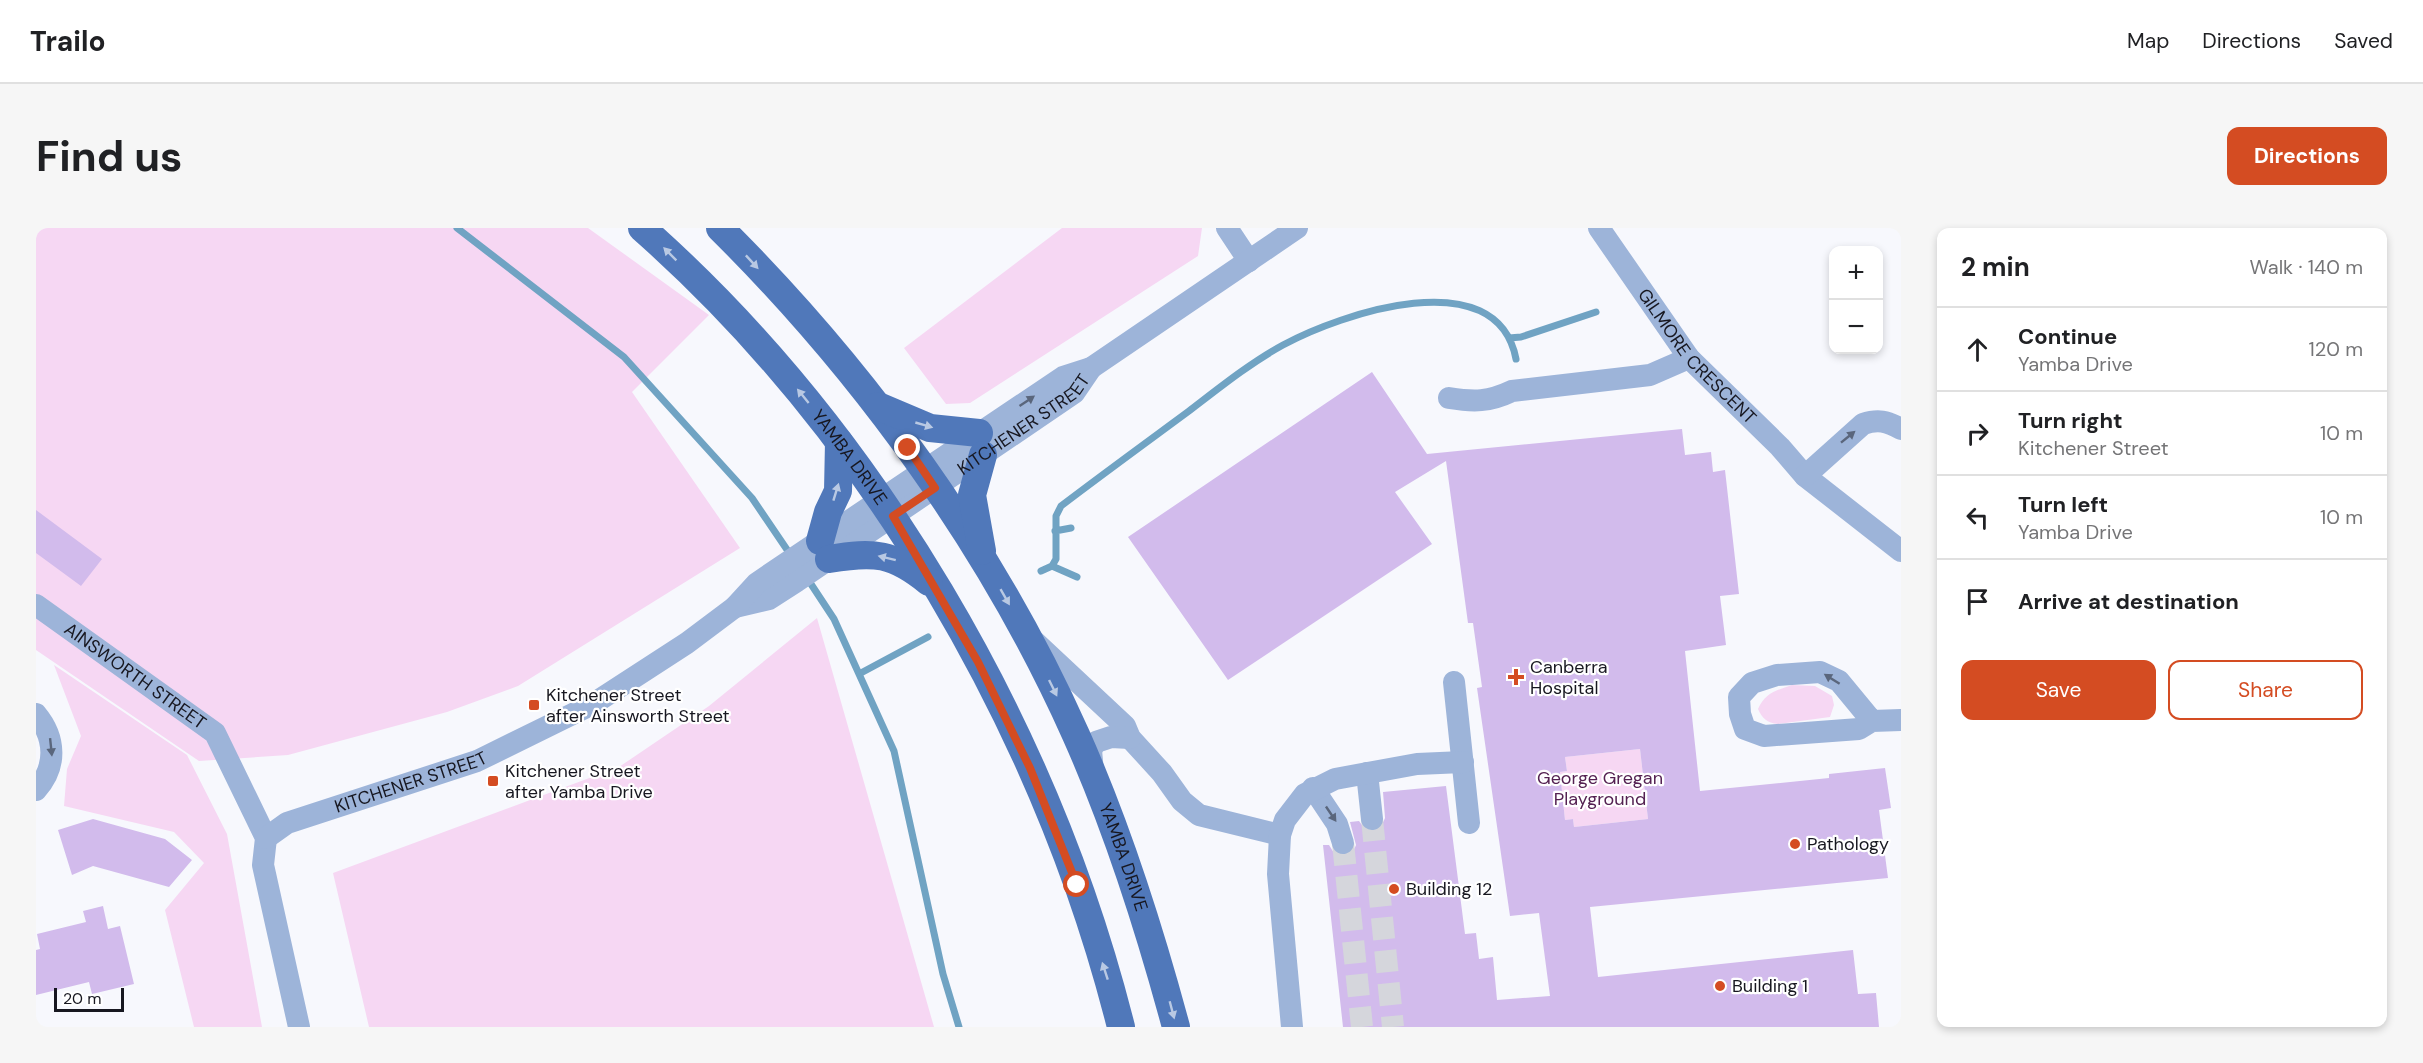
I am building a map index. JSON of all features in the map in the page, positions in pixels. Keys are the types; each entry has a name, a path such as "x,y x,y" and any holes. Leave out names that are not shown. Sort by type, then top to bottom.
{"main road":[{"name":"YAMBA DRIVE","path":"642,228 765,348 887,507 936,587 978,662 1030,768 1077,885 1121,1027"},
{"name":"YAMBA DRIVE","path":"720,228 784,297 874,404 929,479 983,559 1027,635 1093,775 1124,854 1152,937 1176,1027"},
{"path":"874,404 930,428 981,444 972,495 983,559"},
{"path":"839,442 838,491 828,512 825,550 882,556 905,562 936,587"}],"street":[{"path":"1227,228 1249,261"},
{"name":"KITCHENER STREET","path":"266,838 287,823 477,761 593,704 687,643 735,607 757,583 791,572 825,550 981,444 1063,377 1091,368 1297,228"},
{"name":"GILMORE CRESCENT","path":"1599,228 1689,358 1805,476 1901,551"},
{"path":"1512,391 1650,375 1689,358"},
{"path":"1805,476 1863,424 1874,420 1889,422 1901,429"},
{"name":"AINSWORTH STREET","path":"36,605 215,733 266,838"},
{"path":"1027,635 1125,726 1130,738 1162,773 1182,801 1199,815 1280,835"},
{"path":"1872,721 1839,681 1820,672 1777,675 1752,682 1739,698 1740,714 1745,729 1764,736 1859,729 1872,721 1901,720"},
{"path":"1454,682 1469,823"},
{"path":"36,714 47,730 52,747 48,774 36,790"},
{"path":"1093,775 1091,750 1096,742 1111,737 1130,738"},
{"path":"1292,1027 1278,874 1280,835 1292,809 1313,788 1335,779 1417,764 1447,765 1463,762"},
{"path":"1366,773 1372,819"},
{"path":"1313,788 1337,824 1343,843"},
{"path":"266,838 262,865 299,1027"}],"green space":[{"path":"36,228 588,228 709,315 632,392 740,548 518,686 447,712 288,755 199,761 36,650"},
{"path":"1062,228 1202,228 1198,256 970,403 946,404 904,348"},
{"path":"817,618 934,1027 369,1027 333,873 619,767 709,706"},
{"path":"54,665 187,755 227,834 262,1027 194,1027 165,910 204,863 174,832 64,806 67,769 81,736"},
{"path":"1792,685 1815,686 1832,696 1834,705 1830,717 1778,724 1765,720 1758,709 1764,699"},
{"name":"George Gregan Playground","path":"1640,749 1648,819 1574,827 1573,819 1565,820 1560,772 1567,771 1565,757"}],"building":[{"path":"1372,372 1427,454 1682,429 1685,455 1711,452 1713,472 1725,470 1739,594 1720,596 1726,645 1685,651 1700,791 1829,778 1829,774 1885,768 1891,808 1879,810 1888,878 1590,907 1598,977 1853,950 1858,994 1876,993 1879,1027 1343,1027 1323,845 1329,845 1334,853 1346,856 1353,852 1356,845 1350,822 1359,821 1367,832 1380,829 1385,818 1383,792 1446,786 1465,934 1476,933 1479,959 1493,957 1497,1000 1550,996 1539,913 1510,916 1477,688 1482,687 1473,623 1468,623 1446,461 1395,492 1432,544 1228,680 1128,537","holes":["1640,749 1648,819 1574,827 1573,819 1565,820 1560,772 1567,771 1565,757"]},
{"path":"36,510 102,559 81,586 36,553"},
{"path":"93,819 165,839 192,860 169,887 93,866 72,875 58,830"},
{"path":"103,906 108,929 120,926 134,984 92,994 89,982 36,995 36,950 40,949 37,934 86,922 83,911"}],"waterway":[{"path":"457,228 624,357 752,498 792,557"},
{"path":"1041,571 1052,566 1056,559 1056,516 1061,506 1247,368 1283,345 1309,333 1341,320 1377,310 1414,303 1449,303 1480,311 1503,329 1516,359"},
{"path":"1509,338 1521,337 1596,312"},
{"path":"1055,531 1071,528"},
{"path":"1052,566 1077,577"},
{"path":"807,578 834,619 894,751 943,974 959,1027"},
{"path":"859,674 928,637"}],"tunnel":[{"path":"1372,819 1393,1027"},
{"path":"1343,843 1362,1027"}],"place":[{"name":"Canberra Hospital","path":"1516,677"},
{"name":"Kitchener Street after Ainsworth Street","path":"534,705"},
{"name":"Kitchener Street after Yamba Drive","path":"493,781"},
{"name":"Pathology","path":"1795,844"},
{"name":"Building 12","path":"1394,889"},
{"name":"Building 1","path":"1720,986"}],"route":[{"path":"908,448 935,488 893,516 978,662 1030,768 1077,885"}]}
